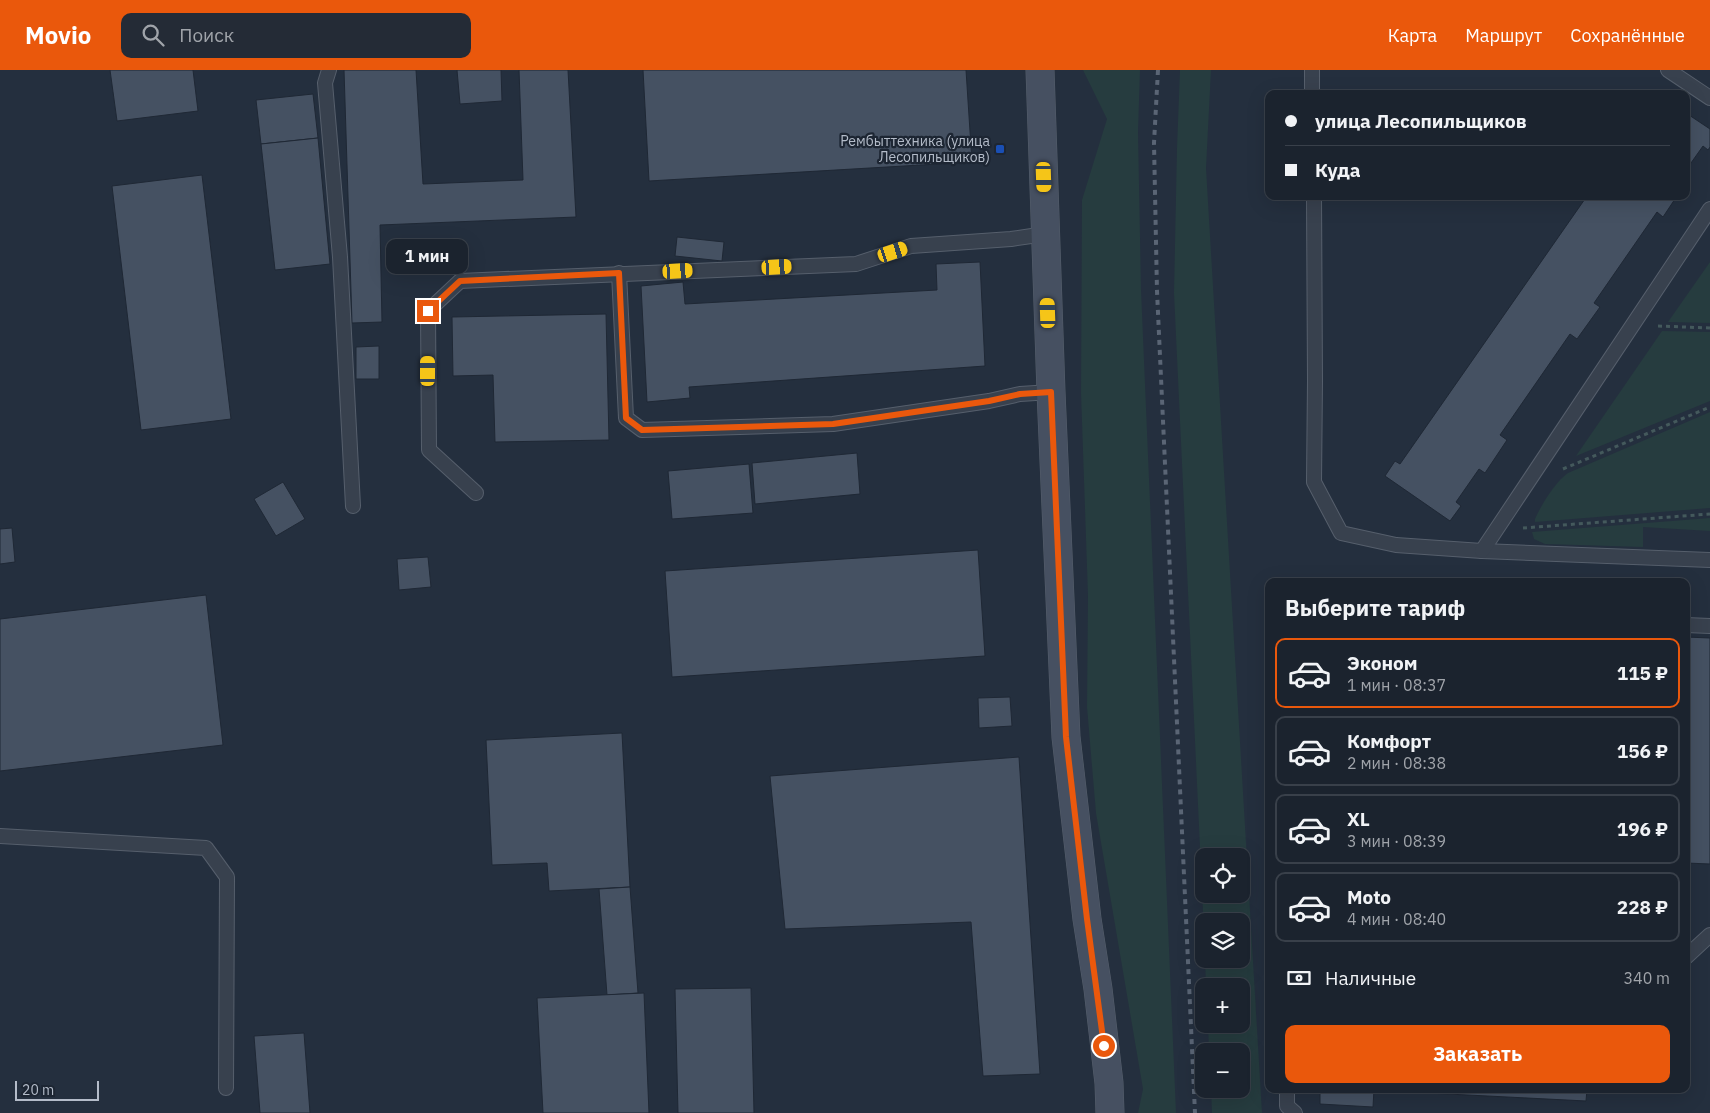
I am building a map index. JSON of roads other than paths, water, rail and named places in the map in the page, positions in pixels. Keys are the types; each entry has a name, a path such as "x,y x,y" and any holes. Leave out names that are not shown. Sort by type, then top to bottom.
{"main road":[{"path":"1040,70 1051,392 1066,737 1087,919 1107,1064 1110,1113"}],"lane":[{"path":"329,70 325,83 340,257 353,506"},
{"path":"1312,70 1312,90"},
{"path":"1668,70 1710,98"},
{"path":"1314,200 1314,482 1341,533 1396,545 1482,551 1710,560"},
{"path":"1482,551 1710,209"},
{"path":"476,493 429,450 428,311 460,281 856,264 911,246 1011,239 1045,234"},
{"path":"619,273 626,418 642,430 833,424 989,401 1020,394 1051,392"},
{"path":"1690,625 1710,626"},
{"path":"0,836 206,848 227,877 226,1088"},
{"path":"1690,953 1710,935"},
{"path":"1287,1093 1287,1106 1295,1113"}],"railway":[{"path":"1158,70 1154,143 1157,291 1195,1113"}],"place":[{"name":"Рембыттехника (улица Лесопильщиков)","path":"1000,149"}]}
